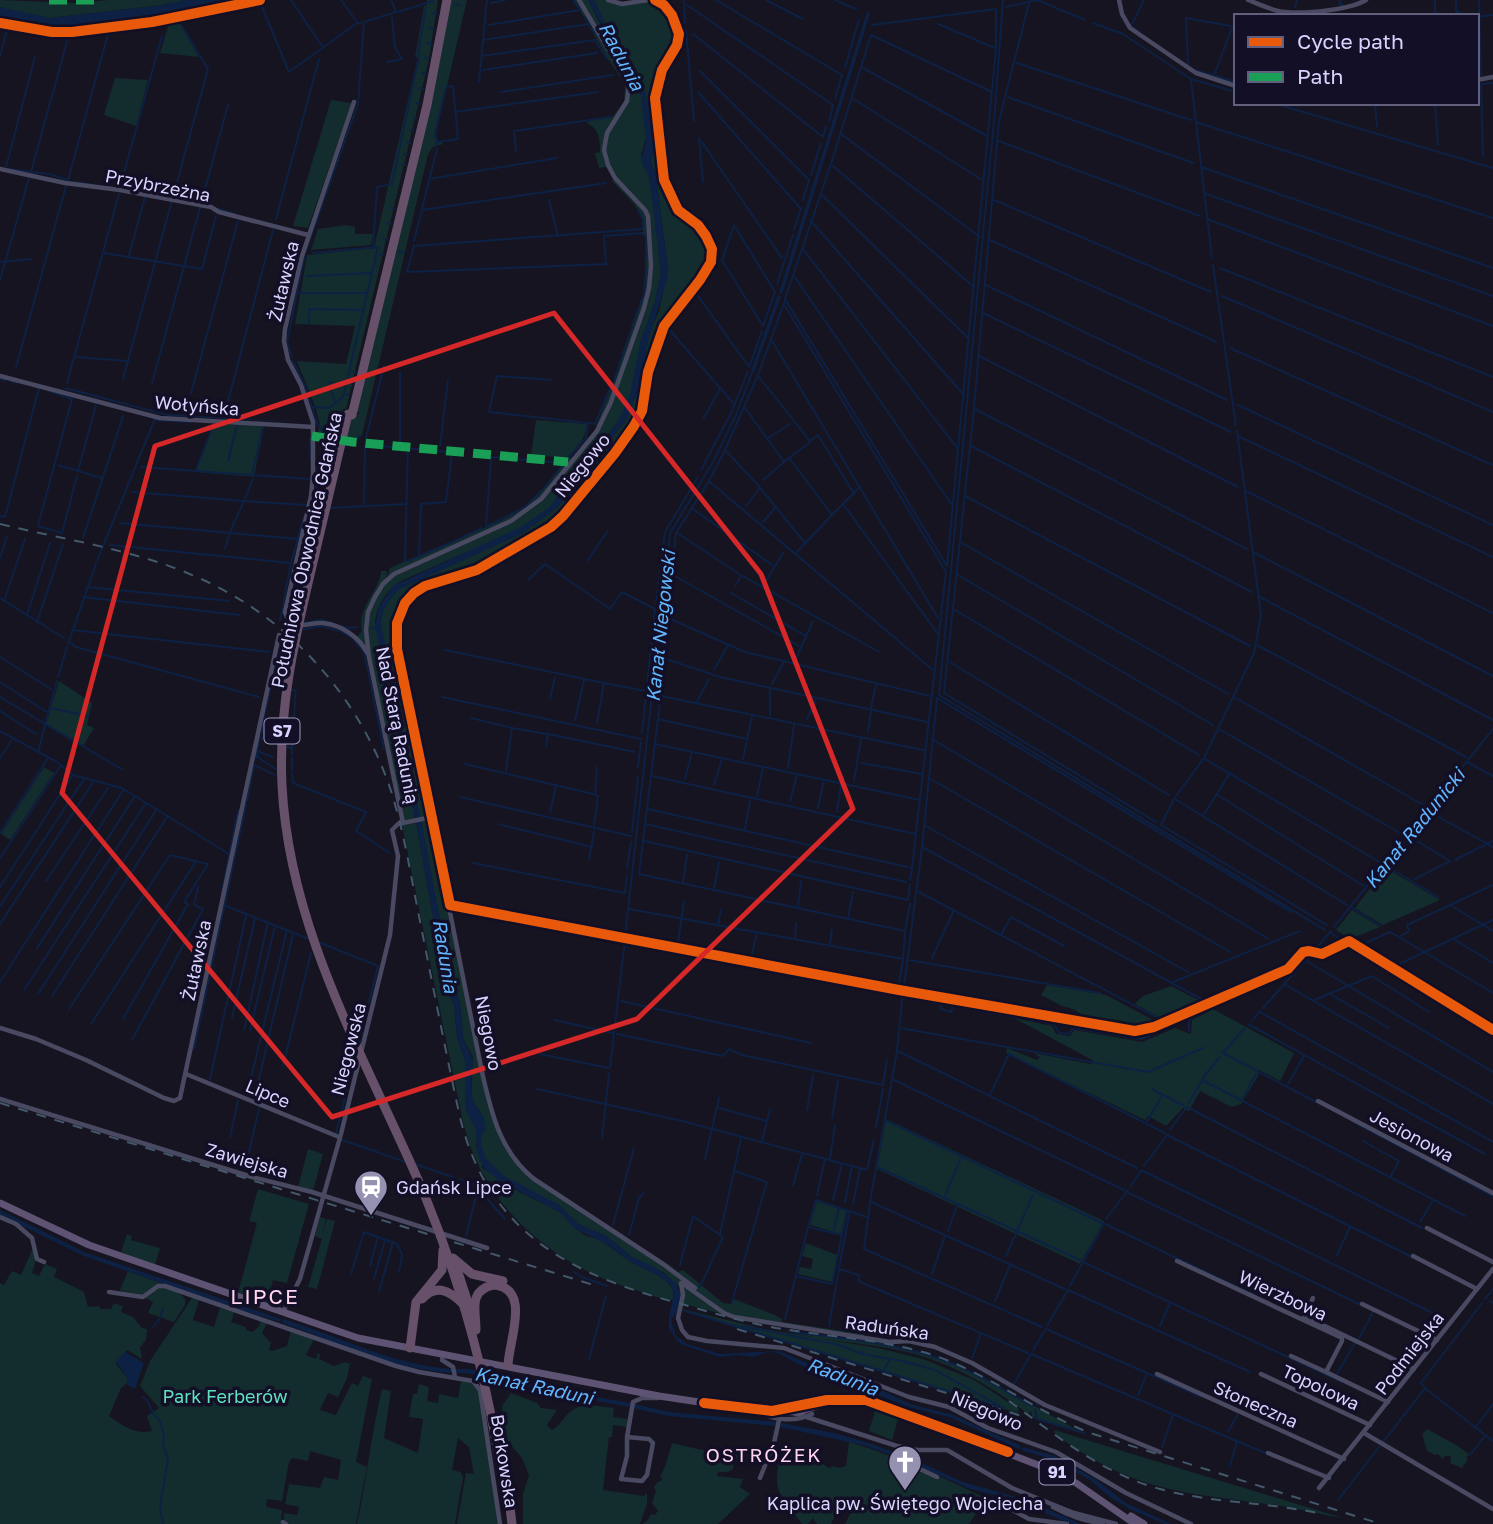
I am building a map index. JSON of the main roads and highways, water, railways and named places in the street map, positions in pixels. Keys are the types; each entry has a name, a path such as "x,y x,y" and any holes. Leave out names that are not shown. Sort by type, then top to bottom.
{"highway":[{"name":"Południowa Obwodnica Gdańska","path":"444,0 300,637 291,683 286,758 290,816 301,882 318,941 425,1185 453,1258 476,1330 491,1392 502,1458"},
{"name":"Południowa Obwodnica Gdańska","path":"350,415 290,658 284,700 282,758 286,830 300,898 317,951 440,1236"},
{"path":"410,1346 418,1298 439,1276 444,1266 440,1236"},
{"name":"S7","path":"440,1236 464,1305 485,1386 502,1458 510,1524"},
{"path":"453,1258 470,1273 504,1281 515,1289 521,1306 508,1363"},
{"path":"476,1330 473,1307 475,1297 484,1288 500,1285 509,1290 516,1301 513,1336"},
{"path":"412,1331 421,1302 430,1292 448,1291 464,1305"},
{"name":"S7","path":"502,1458 510,1524"}],"main road":[{"name":"91","path":"0,1200 89,1245 272,1308 282,1319 295,1316 358,1338 508,1363 659,1396 759,1410 794,1413 835,1400 858,1399 880,1404 1063,1475 1135,1523"},
{"name":"91","path":"410,1346 443,1354 508,1363"},
{"name":"91","path":"772,1411 809,1410"},
{"name":"91","path":"1111,1506 1135,1523"}],"water":[{"path":"186,0 233,0 146,18 87,26 29,24 0,18 0,7 50,18"},
{"name":"Radunia","path":"588,0 594,0 608,30 643,83 655,144 651,161 656,176 667,280 649,337 638,390 626,420 558,507 523,533 400,589 384,609 381,624 420,818 415,819 376,630 369,628 375,627 379,607 393,586 521,527 549,508 616,425 630,395 640,343 655,302 661,273 656,231 653,231 656,229 649,177 641,161 646,140 641,96"},
{"path":"66,387 167,414 312,423 168,416 64,389"},
{"name":"Radunia","path":"421,821 440,921 451,960 451,983 460,1002 463,1038 473,1060 472,1096 483,1116 486,1131 482,1133 481,1145 486,1159 504,1176 559,1205 578,1224 606,1236 632,1257 656,1268 676,1283 681,1298 677,1312 671,1320 676,1336 687,1344 720,1354 780,1351 910,1404 953,1415 1021,1446 1019,1449 952,1418 909,1407 798,1364 778,1353 768,1352 753,1357 720,1357 683,1345 669,1328 674,1293 670,1284 631,1262 608,1245 574,1228 560,1212 500,1181 484,1168 477,1152 476,1129 465,1109 465,1061 457,1037 454,1005 445,983 446,962 433,916 416,823"},
{"path":"0,1210 84,1252 281,1319 280,1322 84,1256 0,1215"},
{"path":"284,1319 388,1356 452,1369 453,1373 409,1367 366,1354 282,1323"},
{"path":"125,1352 144,1363 135,1389 126,1384 128,1379 116,1362"},
{"path":"455,1369 470,1369 562,1391 631,1403 630,1407 559,1394 467,1373 456,1373"},
{"path":"634,1404 669,1412 777,1422 776,1426 669,1416 633,1408"},
{"path":"781,1423 869,1443 963,1482 1023,1499 1068,1518 1066,1522 1017,1501 970,1489 863,1445 780,1427"},
{"path":"1023,1447 1055,1456 1095,1479 1126,1503 1171,1524 1132,1510 1110,1497 1090,1480 1054,1460 1021,1450"}],"waterway":[{"path":"291,0 322,46"},
{"path":"341,0 357,22"},
{"path":"292,357 287,342 305,253 358,104 364,22 396,12 391,0"},
{"path":"479,82 487,0"},
{"path":"491,3 505,0"},
{"path":"489,25 580,10 573,0"},
{"path":"684,0 685,23"},
{"path":"716,0 842,75 835,99"},
{"path":"766,0 803,19"},
{"path":"835,0 856,9"},
{"path":"1003,0 995,110 939,695 1325,930"},
{"path":"1006,7 1037,0 1085,20"},
{"path":"1138,31 1131,26 1144,0"},
{"path":"1295,7 1297,0"},
{"path":"1341,0 1339,4 1343,5"},
{"path":"1435,0 1435,14"},
{"path":"1456,0 1456,11 1462,14"},
{"path":"1479,0 1481,77"},
{"path":"398,12 433,1"},
{"path":"1029,3 999,121 974,408 944,693 1156,822"},
{"path":"261,4 289,72 357,23 361,23"},
{"path":"455,4 460,5"},
{"path":"687,5 833,105 829,122"},
{"path":"373,248 377,187 392,184 419,56 426,7"},
{"path":"872,25 996,9 996,48 947,566 785,299 871,35 992,92"},
{"path":"432,13 437,14"},
{"name":"Kanał Niegowski","path":"781,292 868,14"},
{"path":"1479,17 1493,15"},
{"path":"678,16 686,31 694,121"},
{"path":"387,62 402,59 395,47 392,17"},
{"name":"Radunia","path":"585,17 594,33"},
{"path":"1188,65 1186,18 1234,27"},
{"path":"845,68 859,19"},
{"path":"1093,23 1123,34 1191,79 1234,91"},
{"name":"Radunia","path":"483,40 589,24"},
{"path":"938,24 995,48"},
{"path":"123,379 208,69 181,25"},
{"path":"429,28 434,29"},
{"path":"1214,75 1232,28"},
{"path":"0,56 7,30"},
{"path":"8,169 49,174 68,180 108,34"},
{"path":"693,34 823,137 826,126"},
{"path":"120,187 162,36"},
{"path":"31,172 68,38"},
{"name":"Radunia","path":"482,56 595,40 607,59"},
{"path":"427,43 432,44"},
{"name":"Radunia","path":"483,70 597,53"},
{"path":"6,167 35,57"},
{"path":"425,58 429,59"},
{"path":"276,219 319,59"},
{"path":"1017,63 1191,120"},
{"path":"863,68 987,136"},
{"path":"1195,70 1234,81"},
{"path":"700,71 809,180 803,200"},
{"path":"422,73 426,74"},
{"name":"Radunia","path":"501,92 613,75"},
{"path":"1191,80 1212,258"},
{"path":"1479,85 1493,83"},
{"path":"1481,85 1483,157"},
{"path":"437,142 458,139 453,86 446,87 435,133 437,145"},
{"path":"419,88 423,89"},
{"path":"455,112 598,92"},
{"path":"698,92 801,209"},
{"path":"1008,97 1193,163"},
{"path":"852,98 984,181"},
{"path":"416,103 420,104"},
{"path":"152,383 228,105"},
{"path":"1280,105 1493,168"},
{"path":"1375,105 1377,126"},
{"path":"1435,105 1438,145"},
{"path":"516,151 514,131 611,117"},
{"path":"1196,122 1493,218"},
{"path":"841,134 980,237"},
{"path":"703,182 699,138 782,258"},
{"path":"999,141 1200,216"},
{"path":"811,175 821,143"},
{"path":"422,209 437,149"},
{"path":"429,179 557,158"},
{"path":"832,165 974,287"},
{"path":"1201,167 1493,268"},
{"path":"0,280 29,178"},
{"path":"74,182 94,185"},
{"path":"414,241 422,210 606,183"},
{"path":"16,367 66,186"},
{"path":"141,192 170,197"},
{"path":"1204,193 1493,296"},
{"path":"67,383 119,194"},
{"path":"821,194 969,339"},
{"path":"129,256 145,197"},
{"path":"549,200 558,236"},
{"path":"994,200 1211,292"},
{"path":"794,230 801,208"},
{"path":"219,209 234,214"},
{"path":"608,264 407,272 414,246 643,229 643,220 638,210"},
{"path":"104,253 202,269 216,216"},
{"path":"1207,219 1493,326"},
{"path":"191,393 238,221"},
{"path":"811,221 964,395"},
{"path":"387,223 391,224"},
{"path":"734,225 775,292 763,326 722,260 734,225"},
{"path":"225,413 273,230"},
{"path":"606,263 604,236 642,233 646,237 646,259"},
{"path":"777,284 793,235"},
{"path":"383,239 387,240"},
{"path":"990,240 1217,342"},
{"path":"312,407 329,408 343,397 378,247 313,253"},
{"path":"803,249 958,449"},
{"path":"398,251 404,253"},
{"path":"0,262 31,259"},
{"path":"1213,265 1236,426"},
{"path":"1220,268 1493,377"},
{"path":"631,330 644,294 646,269"},
{"path":"307,276 372,273"},
{"path":"794,276 952,505"},
{"path":"986,285 1227,400"},
{"path":"299,293 367,293"},
{"path":"684,309 696,293 749,367 762,331"},
{"path":"1222,296 1493,412"},
{"name":"Kanał Niegowski","path":"753,370 779,297"},
{"path":"785,301 758,375 725,450 676,533 662,658 662,686 639,874 905,931 910,904"},
{"path":"785,306 946,572 912,868"},
{"path":"309,323 309,309 362,310"},
{"path":"983,313 1231,432"},
{"path":"654,373 668,328 733,403"},
{"path":"614,381 630,333"},
{"path":"772,341 938,618"},
{"path":"1230,348 1493,465"},
{"path":"979,356 1238,487"},
{"path":"75,357 128,361"},
{"path":"293,361 317,423 327,437 339,439"},
{"path":"366,438 384,366"},
{"name":"Kanał Niegowski","path":"625,937 670,533 713,462 736,415 753,370"},
{"path":"701,470 732,411 748,371"},
{"path":"400,373 400,443"},
{"path":"551,380 497,376 489,412 588,423 586,438 567,459"},
{"path":"759,377 810,441 818,435 853,492"},
{"path":"0,379 5,380"},
{"path":"440,446 448,380"},
{"path":"10,381 17,383"},
{"path":"332,382 328,383 335,401"},
{"path":"589,423 595,424 612,384"},
{"path":"0,516 5,517 39,388"},
{"path":"703,419 720,389"},
{"path":"49,391 72,399 38,526 62,533 77,476"},
{"path":"78,471 96,405"},
{"path":"1238,405 1493,525"},
{"path":"745,408 784,462 810,442"},
{"path":"975,409 1247,549"},
{"path":"83,538 123,416"},
{"path":"154,420 191,422"},
{"path":"97,561 154,421"},
{"path":"196,470 214,423"},
{"path":"768,438 790,424"},
{"path":"228,461 237,425"},
{"path":"263,426 252,475 311,479"},
{"path":"1237,431 1261,615 1254,653 1204,758 1174,799 1161,825 1327,925"},
{"name":"Wołyńska","path":"345,439 354,440 360,436"},
{"path":"1238,436 1493,557"},
{"path":"310,439 311,459"},
{"path":"368,445 460,453"},
{"path":"364,504 365,446"},
{"path":"971,446 1252,592"},
{"path":"405,561 408,449"},
{"path":"726,451 805,543"},
{"path":"419,556 421,504 446,502 452,453"},
{"path":"542,490 525,507 486,527 491,457 564,463 554,476"},
{"path":"790,459 832,515 842,505"},
{"path":"763,480 783,463"},
{"path":"58,465 102,478"},
{"path":"311,508 316,486 315,465"},
{"path":"141,467 251,475"},
{"path":"656,604 665,532 698,477"},
{"path":"253,479 244,501 307,505"},
{"path":"545,487 552,479"},
{"path":"710,482 933,670"},
{"path":"859,488 843,504 938,634"},
{"path":"746,506 759,489"},
{"path":"1246,491 1493,613"},
{"path":"132,492 244,501"},
{"path":"965,496 1250,646"},
{"path":"225,549 243,503"},
{"path":"331,508 406,504"},
{"path":"311,509 323,508"},
{"path":"763,522 775,508"},
{"path":"693,509 772,565"},
{"path":"797,552 831,516"},
{"path":"283,605 304,517"},
{"path":"120,523 298,539"},
{"path":"461,538 482,528"},
{"path":"587,561 608,531"},
{"path":"677,533 741,575 879,652"},
{"path":"0,558 7,536"},
{"path":"4,601 25,539"},
{"path":"429,552 459,539"},
{"path":"27,615 50,543"},
{"path":"962,543 1228,694"},
{"path":"37,622 63,544"},
{"path":"110,545 291,563"},
{"path":"408,561 427,553"},
{"path":"763,586 783,553"},
{"path":"1255,553 1493,676"},
{"path":"68,644 96,564"},
{"path":"528,580 545,564 610,609 622,592 655,609 642,733"},
{"path":"673,575 801,647"},
{"path":"958,575 1213,725"},
{"path":"735,586 741,576"},
{"path":"87,587 229,601"},
{"path":"731,593 806,636"},
{"path":"1258,596 1493,720"},
{"path":"83,597 239,615"},
{"path":"0,598 64,638"},
{"path":"280,620 283,608"},
{"path":"288,608 294,621"},
{"path":"955,610 1199,755"},
{"path":"668,618 745,652 930,696"},
{"path":"303,623 320,620 332,623"},
{"path":"795,661 813,621"},
{"path":"301,630 322,626 339,631"},
{"path":"340,626 357,627"},
{"path":"72,630 270,652"},
{"path":"264,717 279,647 288,631 295,630"},
{"path":"342,632 351,637"},
{"path":"354,640 364,652 384,749"},
{"path":"69,642 76,647 259,697"},
{"path":"714,670 728,645"},
{"path":"1257,645 1466,757"},
{"path":"58,677 67,647"},
{"path":"445,650 604,683 597,723"},
{"path":"0,657 51,689"},
{"path":"663,658 720,677 928,722"},
{"path":"772,684 784,661"},
{"path":"948,661 1169,795"},
{"path":"550,699 555,677"},
{"path":"697,702 709,679"},
{"path":"575,720 584,680"},
{"path":"38,752 57,681"},
{"path":"0,682 47,712"},
{"path":"273,683 285,687"},
{"path":"604,683 646,691"},
{"path":"871,708 876,685"},
{"path":"290,689 296,691 295,698"},
{"path":"770,689 770,715"},
{"path":"661,696 923,750"},
{"path":"0,697 123,770"},
{"path":"442,697 641,739"},
{"path":"1234,697 1427,807"},
{"path":"937,698 1291,912"},
{"path":"904,987 937,699"},
{"path":"807,719 816,700"},
{"path":"294,718 295,701"},
{"path":"51,708 88,716"},
{"path":"0,711 36,734"},
{"path":"868,732 871,712"},
{"path":"743,759 752,716"},
{"path":"471,718 512,728 506,771"},
{"path":"658,719 747,739"},
{"path":"261,734 264,720"},
{"path":"292,739 293,721"},
{"path":"788,768 794,725"},
{"path":"512,728 547,734"},
{"path":"1219,729 1405,836"},
{"name":"Kanał Radunicki","path":"1334,927 1493,729"},
{"path":"0,731 57,762 73,775 122,788 229,854"},
{"path":"546,746 548,734 635,752"},
{"path":"256,758 260,736"},
{"path":"260,738 279,744"},
{"path":"854,781 861,739"},
{"path":"932,739 1267,938"},
{"path":"0,758 11,741"},
{"path":"292,742 292,754"},
{"path":"638,767 641,742"},
{"path":"655,744 920,800"},
{"path":"284,746 292,748"},
{"path":"257,751 273,757"},
{"path":"685,779 692,752"},
{"path":"257,754 276,769"},
{"path":"292,757 292,771"},
{"path":"0,833 48,758"},
{"path":"714,785 722,759"},
{"path":"1205,759 1381,863"},
{"path":"1467,762 1493,776"},
{"path":"861,763 922,774"},
{"path":"465,764 593,794"},
{"path":"0,858 61,765"},
{"path":"247,801 254,765 275,775"},
{"path":"594,825 598,796 595,795 597,767"},
{"path":"757,796 763,767"},
{"path":"1203,816 1230,773"},
{"path":"292,774 293,783 366,812 356,831 390,853"},
{"path":"790,801 797,775"},
{"path":"0,887 72,776"},
{"path":"652,776 916,834"},
{"path":"632,832 638,777"},
{"path":"929,778 1230,952"},
{"path":"0,906 84,779"},
{"path":"818,808 824,780"},
{"path":"0,924 94,781"},
{"path":"837,812 841,784"},
{"path":"550,812 556,786"},
{"path":"46,881 108,788"},
{"path":"0,982 124,789"},
{"path":"1216,794 1364,886"},
{"path":"37,948 135,796"},
{"path":"460,797 631,836"},
{"path":"1175,799 1347,905"},
{"path":"745,829 750,801"},
{"path":"24,990 146,803"},
{"path":"194,1049 246,804"},
{"path":"38,994 157,809"},
{"path":"648,809 912,868 910,880"},
{"path":"222,892 238,811"},
{"path":"1430,812 1493,847"},
{"path":"52,996 167,817"},
{"path":"498,824 592,847"},
{"path":"645,824 906,882"},
{"path":"924,825 1188,972"},
{"path":"589,860 594,831"},
{"path":"1410,837 1450,861 1415,879"},
{"path":"644,841 908,900 910,885"},
{"path":"1455,860 1493,841"},
{"path":"627,868 631,842"},
{"path":"922,847 1205,1001"},
{"path":"69,1009 170,855 208,864 184,902 188,904 123,1019"},
{"path":"683,882 687,855"},
{"path":"714,889 719,862"},
{"path":"91,1024 195,863"},
{"path":"473,863 625,893 627,875"},
{"path":"1386,866 1438,897"},
{"path":"798,907 801,881"},
{"path":"1493,885 1450,905 1493,931"},
{"path":"132,1040 203,909 194,905 198,887"},
{"path":"917,891 1162,1020 1196,1008"},
{"path":"848,918 853,892"},
{"path":"678,942 684,902"},
{"path":"1361,945 1390,932 1399,937 1409,931 1407,925 1450,905"},
{"path":"226,906 309,939"},
{"path":"1352,908 1381,926"},
{"path":"629,909 903,959 905,931"},
{"path":"718,924 721,910"},
{"path":"932,958 953,912"},
{"path":"210,1079 246,916"},
{"path":"1001,935 1011,917 1064,946"},
{"path":"232,1018 255,918"},
{"path":"1397,965 1493,920"},
{"path":"244,1030 268,922"},
{"path":"795,938 796,923"},
{"path":"250,1030 275,926"},
{"path":"830,944 832,929"},
{"path":"249,1086 287,930"},
{"path":"1173,982 1300,931"},
{"path":"1314,951 1331,931"},
{"path":"732,954 751,958 757,933"},
{"name":"Kanał Radunicki","path":"1331,933 1345,942"},
{"path":"255,1096 293,934"},
{"path":"1399,937 1493,993"},
{"name":"Kanał Niegowski","path":"610,1067 625,940"},
{"path":"1455,940 1493,963"},
{"path":"318,942 378,966 359,1043"},
{"name":"Kanał Radunicki","path":"1350,945 1491,1031"},
{"path":"283,1066 311,953"},
{"path":"1263,1008 1311,954"},
{"path":"898,989 903,960"},
{"path":"909,960 1100,993"},
{"path":"1305,960 1493,1072"},
{"path":"1215,1006 1291,976"},
{"path":"1314,1000 1372,976 1429,1012"},
{"path":"1284,984 1493,1104"},
{"path":"903,993 897,1051 864,1249 1042,1327"},
{"path":"1330,994 1389,1028"},
{"path":"903,997 940,1004 941,1009 951,1012 953,1006 1054,1024 1059,1033 1069,1034 1073,1028 1141,1039 1169,1028"},
{"path":"621,1001 811,1043"},
{"path":"1189,1031 1189,1020 1211,1008"},
{"path":"1252,1021 1260,1011"},
{"path":"1260,1012 1493,1142"},
{"path":"554,1020 613,1033"},
{"path":"1248,1024 1485,1154"},
{"path":"900,1028 1148,1072 1203,1048"},
{"path":"1223,1053 1245,1028"},
{"path":"617,1034 723,1056 729,1049 742,1055 883,1085 887,1060"},
{"path":"898,1051 1137,1168"},
{"path":"1223,1053 1316,1102"},
{"path":"540,1054 609,1068"},
{"path":"990,1095 1009,1054 1165,1133"},
{"path":"336,1133 356,1055"},
{"path":"1288,1084 1304,1056"},
{"path":"1189,1103 1205,1075 1220,1057"},
{"name":"Kanał Niegowski","path":"602,1138 609,1073"},
{"path":"1242,1100 1256,1074"},
{"path":"807,1110 813,1075"},
{"path":"892,1079 1124,1190"},
{"path":"1202,1080 1465,1216"},
{"path":"832,1118 838,1081"},
{"path":"537,1089 682,1121 867,1170 874,1140"},
{"path":"876,1127 883,1089"},
{"path":"1152,1089 1184,1106"},
{"path":"1146,1123 1162,1096"},
{"path":"705,1159 719,1098"},
{"path":"230,1137 238,1101"},
{"path":"1187,1107 1422,1228"},
{"path":"246,1165 259,1108"},
{"path":"719,1108 767,1121"},
{"path":"1170,1130 1186,1108"},
{"path":"762,1141 770,1109"},
{"path":"885,1120 1102,1223"},
{"path":"1352,1121 1493,1196"},
{"path":"830,1159 835,1126"},
{"path":"1144,1166 1168,1134"},
{"path":"1167,1135 1412,1257"},
{"path":"734,1170 741,1138"},
{"path":"342,1140 406,1162"},
{"path":"1363,1141 1399,1161 1391,1176"},
{"path":"613,1225 634,1148"},
{"path":"793,1186 802,1154"},
{"path":"817,1195 825,1159"},
{"path":"945,1196 960,1160"},
{"path":"415,1164 455,1178"},
{"path":"833,1200 842,1164"},
{"path":"845,1202 852,1166"},
{"path":"877,1167 1080,1260"},
{"path":"853,1204 860,1169"},
{"path":"1141,1170 1447,1320"},
{"path":"720,1234 734,1171 767,1182 732,1302"},
{"path":"1130,1187 1141,1171"},
{"path":"460,1179 478,1186"},
{"path":"377,1210 385,1180"},
{"path":"466,1236 479,1185"},
{"path":"1106,1219 1128,1190"},
{"path":"480,1191 505,1219"},
{"path":"1127,1192 1359,1304"},
{"path":"629,1235 639,1198 644,1193"},
{"path":"1006,1256 1033,1195"},
{"path":"809,1225 816,1200 849,1211"},
{"path":"871,1202 1065,1289"},
{"path":"1420,1222 1432,1202"},
{"path":"948,1231 957,1205"},
{"path":"834,1230 839,1208"},
{"path":"839,1268 850,1211 869,1218"},
{"path":"842,1234 847,1212"},
{"path":"680,1265 693,1216 723,1237 700,1287"},
{"path":"1103,1223 1254,1295"},
{"path":"1070,1286 1103,1225"},
{"path":"785,1319 808,1227 842,1235 832,1284 795,1276"},
{"path":"1337,1255 1350,1227"},
{"path":"351,1274 364,1232 397,1244 402,1255 399,1272"},
{"path":"370,1266 378,1236"},
{"path":"932,1274 945,1236"},
{"path":"374,1279 385,1240"},
{"path":"379,1292 393,1242"},
{"path":"1083,1262 1342,1382"},
{"path":"995,1301 1010,1265"},
{"path":"829,1326 839,1269 859,1275 858,1281 1028,1353"},
{"path":"574,1272 607,1286"},
{"path":"1485,1299 1493,1289"},
{"path":"1068,1290 1250,1372"},
{"path":"1047,1326 1068,1290"},
{"path":"589,1359 606,1296"},
{"path":"1160,1326 1170,1303"},
{"path":"1383,1442 1425,1388 1421,1383 1482,1303"},
{"path":"160,1317 163,1309"},
{"name":"Radunia","path":"685,1311 1004,1408"},
{"path":"1358,1340 1373,1312"},
{"path":"153,1327 156,1323"},
{"path":"742,1326 839,1345 862,1354 862,1351"},
{"path":"1046,1329 1202,1397"},
{"path":"1033,1350 1045,1330"},
{"path":"793,1332 873,1343 932,1356 972,1372 1032,1406"},
{"path":"972,1358 981,1333"},
{"path":"1337,1374 1355,1343"},
{"path":"862,1354 935,1370 1000,1406"},
{"path":"1031,1354 1265,1453"},
{"path":"1014,1384 1031,1354"},
{"name":"Radunia","path":"884,1370 889,1361"},
{"path":"1138,1395 1147,1374"},
{"path":"1426,1389 1493,1441"},
{"path":"142,1397 147,1400 160,1421 164,1436 163,1446 168,1458 160,1507 163,1524"},
{"path":"1475,1428 1493,1404"},
{"path":"1035,1409 1037,1419 1084,1433"},
{"path":"1228,1432 1238,1414"},
{"path":"1162,1447 1173,1415"},
{"path":"1470,1455 1485,1436"},
{"path":"1230,1466 1237,1442"},
{"path":"1338,1500 1379,1447"},
{"name":"Kanał Raduni","path":"1063,1518 1077,1524"}],"railway":[{"path":"0,524 101,546 151,560 199,578 231,594 289,636 337,688 374,749 393,798 406,849 459,1113 472,1154 489,1189 511,1218 538,1242 568,1262 602,1278 678,1303 764,1326 868,1341 945,1359 1090,1433 1381,1524"},
{"path":"0,1103 597,1286"},
{"path":"737,1329 1025,1417"},
{"path":"1009,1401 1080,1452 1139,1482 1179,1494 1318,1513"}],"place":[{"name":"Gdańsk Lipce","path":"371,1217"},
{"name":"Kaplica pw. Świętego Wojciecha","path":"905,1492"}],"district":[{"name":"LIPCE","path":"265,1296"},
{"name":"OSTRÓŻEK","path":"764,1454"}],"park label":[{"name":"Park Ferberów","path":"225,1396"}]}
